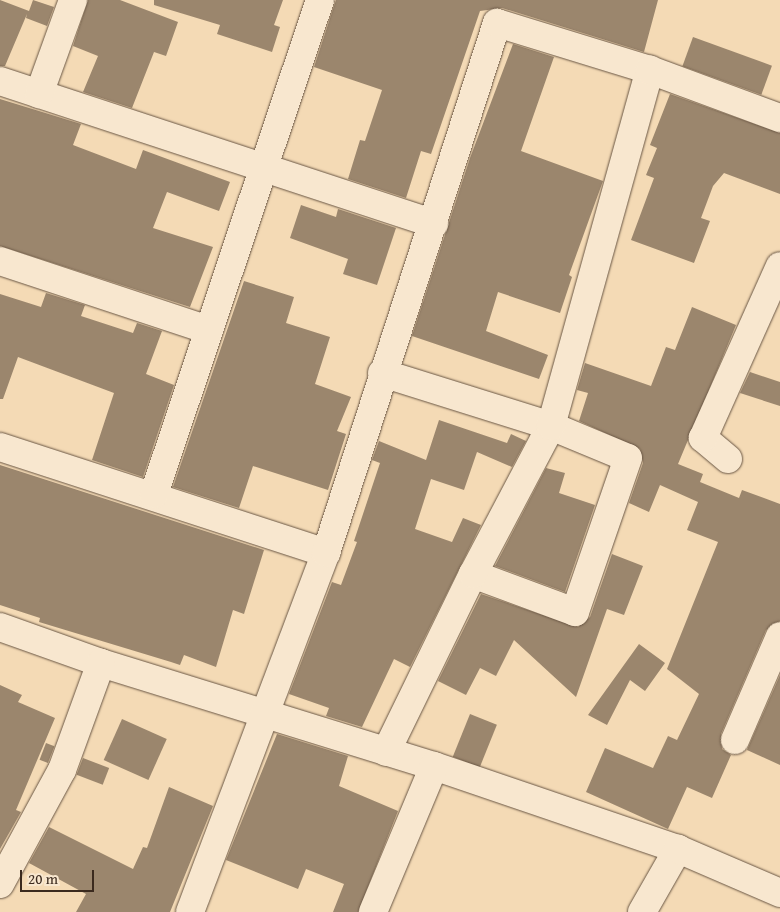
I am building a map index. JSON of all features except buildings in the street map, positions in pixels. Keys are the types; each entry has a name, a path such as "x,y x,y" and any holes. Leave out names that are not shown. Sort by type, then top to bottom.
{"street":[{"path":"39,94 73,0"},
{"path":"154,494 320,0"},
{"path":"191,912 326,553 382,373 434,224 496,24 650,70 780,118"},
{"path":"386,752 473,574 551,426 650,70"},
{"path":"0,82 434,224"},
{"path":"0,261 209,330"},
{"path":"728,459 703,438 780,266"},
{"path":"382,373 551,426 628,458 575,612 473,574"},
{"path":"0,447 154,494 326,553"},
{"path":"0,627 101,663 267,712 434,766 678,849 780,893"},
{"path":"735,740 780,636"},
{"path":"0,884 62,770 101,663"},
{"path":"373,912 434,766"},
{"path":"642,912 678,849"}]}
